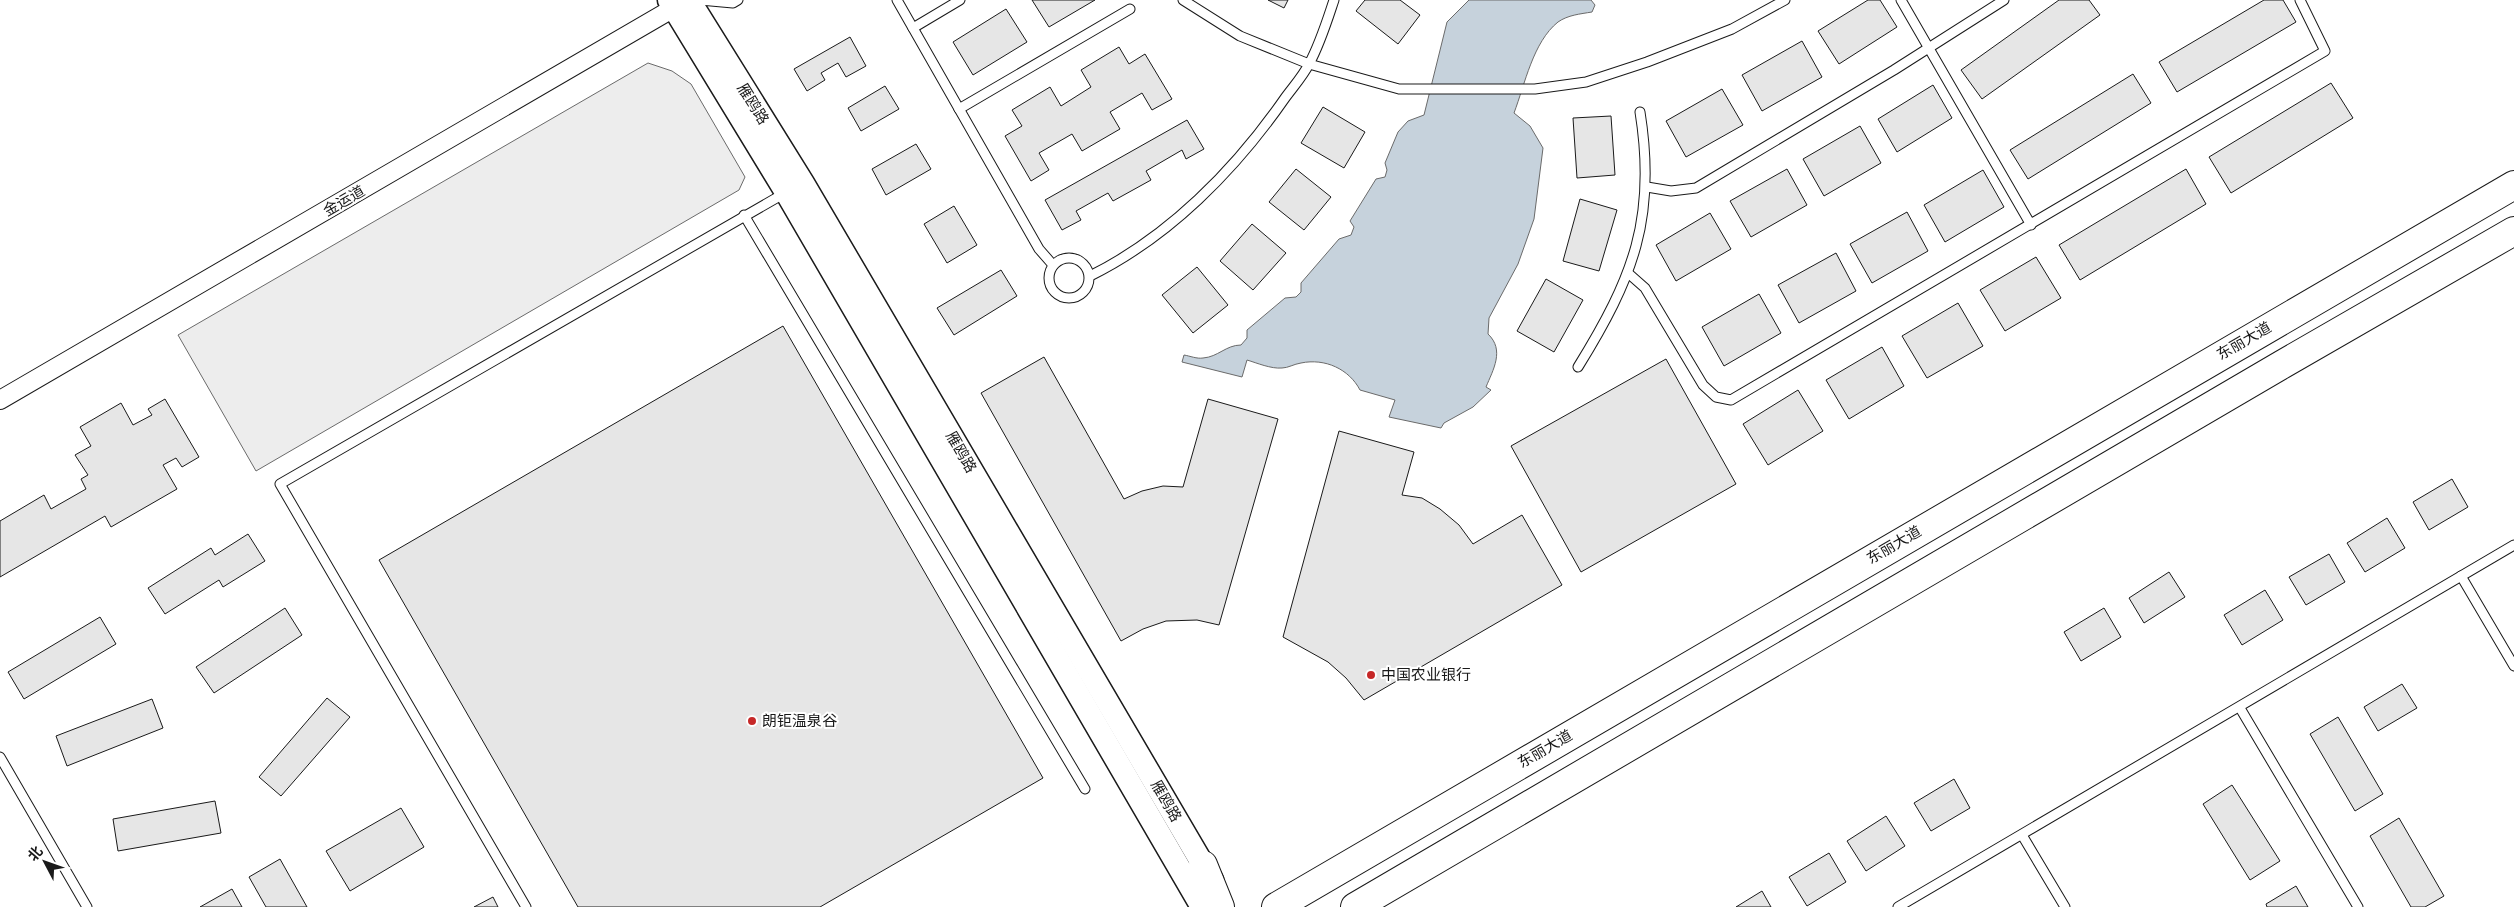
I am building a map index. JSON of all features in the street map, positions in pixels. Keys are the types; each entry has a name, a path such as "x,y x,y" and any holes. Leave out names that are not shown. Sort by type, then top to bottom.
{"highway":[{"name":"东丽大道","path":"1276,907 2514,185"},
{"path":"1355,907 2514,231"},
{"path":"1194,871 1220,907"}],"street":[{"name":"雁鸥路","path":"680,2 794,187 1194,871 1228,907"},
{"name":"金运道","path":"0,400 680,2"},
{"name":"雁鸥路","path":"1194,871 1202,907"},
{"path":"1192,907 1194,871"}],"lane":[{"path":"700,0 733,3 738,0"},
{"path":"897,0 1039,249 1053,265"},
{"path":"913,28 960,0"},
{"path":"1183,0 1240,36 1309,64 1399,89 1535,89 1586,82 1647,62 1732,30 1785,0"},
{"path":"1090,276 1120,261 1166,227 1214,184 1266,125 1309,64 1334,0"},
{"path":"1901,0 2031,225"},
{"path":"1647,187 1672,191 1696,188 1930,48 2004,0"},
{"path":"1628,273 1645,288 1703,386 1716,397 1731,400 2325,51 2300,0"},
{"path":"959,109 1130,9"},
{"path":"1578,367 1606,322 1628,273 1638,242 1647,187 1646,147 1640,112"},
{"path":"526,907 280,484 744,214 794,187"},
{"path":"744,214 1085,789"},
{"path":"1075,258 1082,262 1090,276 1089,284 1084,292 1077,298 1068,299 1054,293 1048,279 1053,265 1059,260 1075,258"},
{"path":"1898,907 2240,708 2514,545"},
{"path":"2461,576 2514,666"},
{"path":"2240,708 2358,907"},
{"path":"0,757 87,907"},
{"path":"2022,835 2065,907"}],"shaded area":[{"path":"1469,0 1591,0 1595,5 1592,12 1566,18 1549,30 1536,52 1514,113 1530,126 1543,148 1534,219 1518,264 1489,318 1488,334 1493,340 1497,353 1486,387 1491,390 1473,407 1444,423 1441,428 1389,417 1395,400 1360,390 1350,376 1327,364 1310,362 1278,368 1264,366 1247,360 1242,377 1182,362 1184,355 1198,358 1208,357 1231,347 1241,345 1247,338 1247,330 1285,298 1296,297 1301,292 1301,283 1339,239 1351,235 1354,227 1350,221 1376,179 1385,177 1387,170 1385,163 1398,132 1408,121 1424,115 1447,22"},
{"path":"648,63 672,71 691,84 745,177 739,190 256,471 178,335"}],"building":[{"path":"1032,0 1095,0 1049,27"},
{"path":"1268,0 1288,0 1284,8"},
{"path":"1365,0 1400,0 1420,15 1398,44 1356,11"},
{"path":"1868,0 1880,0 1897,27 1839,64 1818,31"},
{"path":"2059,0 2089,0 2100,15 1982,99 1961,70"},
{"path":"2264,0 2283,0 2296,22 2177,92 2159,62"},
{"path":"1006,9 1027,42 973,75 953,42"},
{"path":"850,37 866,66 846,77 838,63 821,73 825,80 807,91 794,69"},
{"path":"1802,41 1822,77 1762,111 1742,75"},
{"path":"1119,47 1129,64 1145,54 1172,99 1152,110 1142,93 1110,112 1120,129 1082,151 1072,134 1039,153 1049,170 1031,181 1005,136 1022,126 1012,110 1050,87 1061,106 1091,87 1081,70"},
{"path":"2133,74 2151,103 2028,179 2010,150"},
{"path":"2331,83 2353,118 2231,193 2209,157"},
{"path":"1933,85 1952,118 1897,152 1878,119"},
{"path":"885,86 899,109 861,131 848,108"},
{"path":"1722,89 1743,125 1686,157 1666,121"},
{"path":"1323,107 1365,132 1344,168 1301,143"},
{"path":"1611,116 1615,175 1577,178 1573,118"},
{"path":"1187,120 1204,149 1186,159 1182,150 1146,171 1151,180 1113,201 1108,193 1076,211 1081,220 1062,230 1045,200"},
{"path":"1860,126 1881,163 1824,196 1803,159"},
{"path":"916,144 931,169 886,195 872,169"},
{"path":"1296,169 1331,197 1304,230 1269,202"},
{"path":"1787,169 1807,205 1751,237 1730,201"},
{"path":"2186,169 2206,204 2080,280 2059,245"},
{"path":"1983,170 2004,207 1945,242 1924,205"},
{"path":"1580,199 1617,210 1599,271 1563,261"},
{"path":"954,206 977,245 947,263 924,224"},
{"path":"1907,212 1928,251 1872,283 1850,244"},
{"path":"1710,213 1731,249 1676,281 1656,245"},
{"path":"1252,224 1286,253 1253,290 1220,261"},
{"path":"1836,253 1856,291 1799,323 1778,285"},
{"path":"2036,257 2061,298 2005,331 1980,290"},
{"path":"1197,267 1228,305 1193,333 1162,295"},
{"path":"1001,270 1017,296 954,335 937,308"},
{"path":"1546,279 1583,300 1554,352 1517,331"},
{"path":"1759,294 1781,333 1724,366 1702,327"},
{"path":"1958,303 1983,346 1927,378 1902,336"},
{"path":"783,326 1043,778 820,907 578,907 379,560"},
{"path":"1882,347 1904,386 1849,419 1826,380"},
{"path":"1044,357 1124,499 1142,491 1163,486 1183,487 1208,399 1278,419 1219,625 1197,620 1166,621 1143,629 1121,641 981,393"},
{"path":"1666,359 1736,484 1581,572 1511,446"},
{"path":"1798,390 1823,431 1768,465 1743,424"},
{"path":"165,399 199,457 182,467 176,458 163,465 177,489 111,527 105,516 0,577 0,521 44,495 51,509 86,489 81,479 88,475 75,455 91,446 80,427 121,403 133,425 152,415 148,409"},
{"path":"1339,431 1414,452 1402,495 1422,498 1440,509 1459,525 1473,544 1522,515 1562,585 1364,700 1346,678 1328,662 1283,637"},
{"path":"2452,479 2468,507 2429,530 2413,502"},
{"path":"2387,518 2405,548 2365,572 2347,543"},
{"path":"248,534 265,561 223,587 219,580 165,614 148,588 211,548 215,555"},
{"path":"2329,554 2345,582 2306,605 2289,577"},
{"path":"2169,572 2185,597 2144,623 2129,598"},
{"path":"2265,590 2283,620 2242,645 2224,615"},
{"path":"285,608 302,635 214,693 196,667"},
{"path":"2104,608 2121,637 2081,661 2064,632"},
{"path":"100,617 116,644 24,699 8,672"},
{"path":"2402,684 2417,708 2378,731 2364,707"},
{"path":"327,698 350,717 281,796 259,777"},
{"path":"152,699 163,728 67,766 56,736"},
{"path":"2338,717 2383,794 2355,811 2310,734"},
{"path":"1954,779 1970,808 1931,831 1914,803"},
{"path":"2232,785 2280,861 2250,880 2203,804"},
{"path":"215,801 221,833 118,851 113,819"},
{"path":"401,808 424,847 350,891 326,851"},
{"path":"1886,816 1905,846 1866,871 1847,841"},
{"path":"2399,818 2444,896 2425,907 2411,907 2370,836"},
{"path":"1829,853 1846,882 1807,906 1789,877"},
{"path":"280,859 307,907 266,907 249,877"},
{"path":"2296,886 2308,907 2267,907 2266,904"},
{"path":"232,889 242,907 200,907"},
{"path":"1762,891 1771,907 1736,907"},
{"path":"493,897 498,907 474,907"}],"place":[{"name":"中国农业银行","path":"1371,675"},
{"name":"朗钜温泉谷","path":"752,721"}]}
